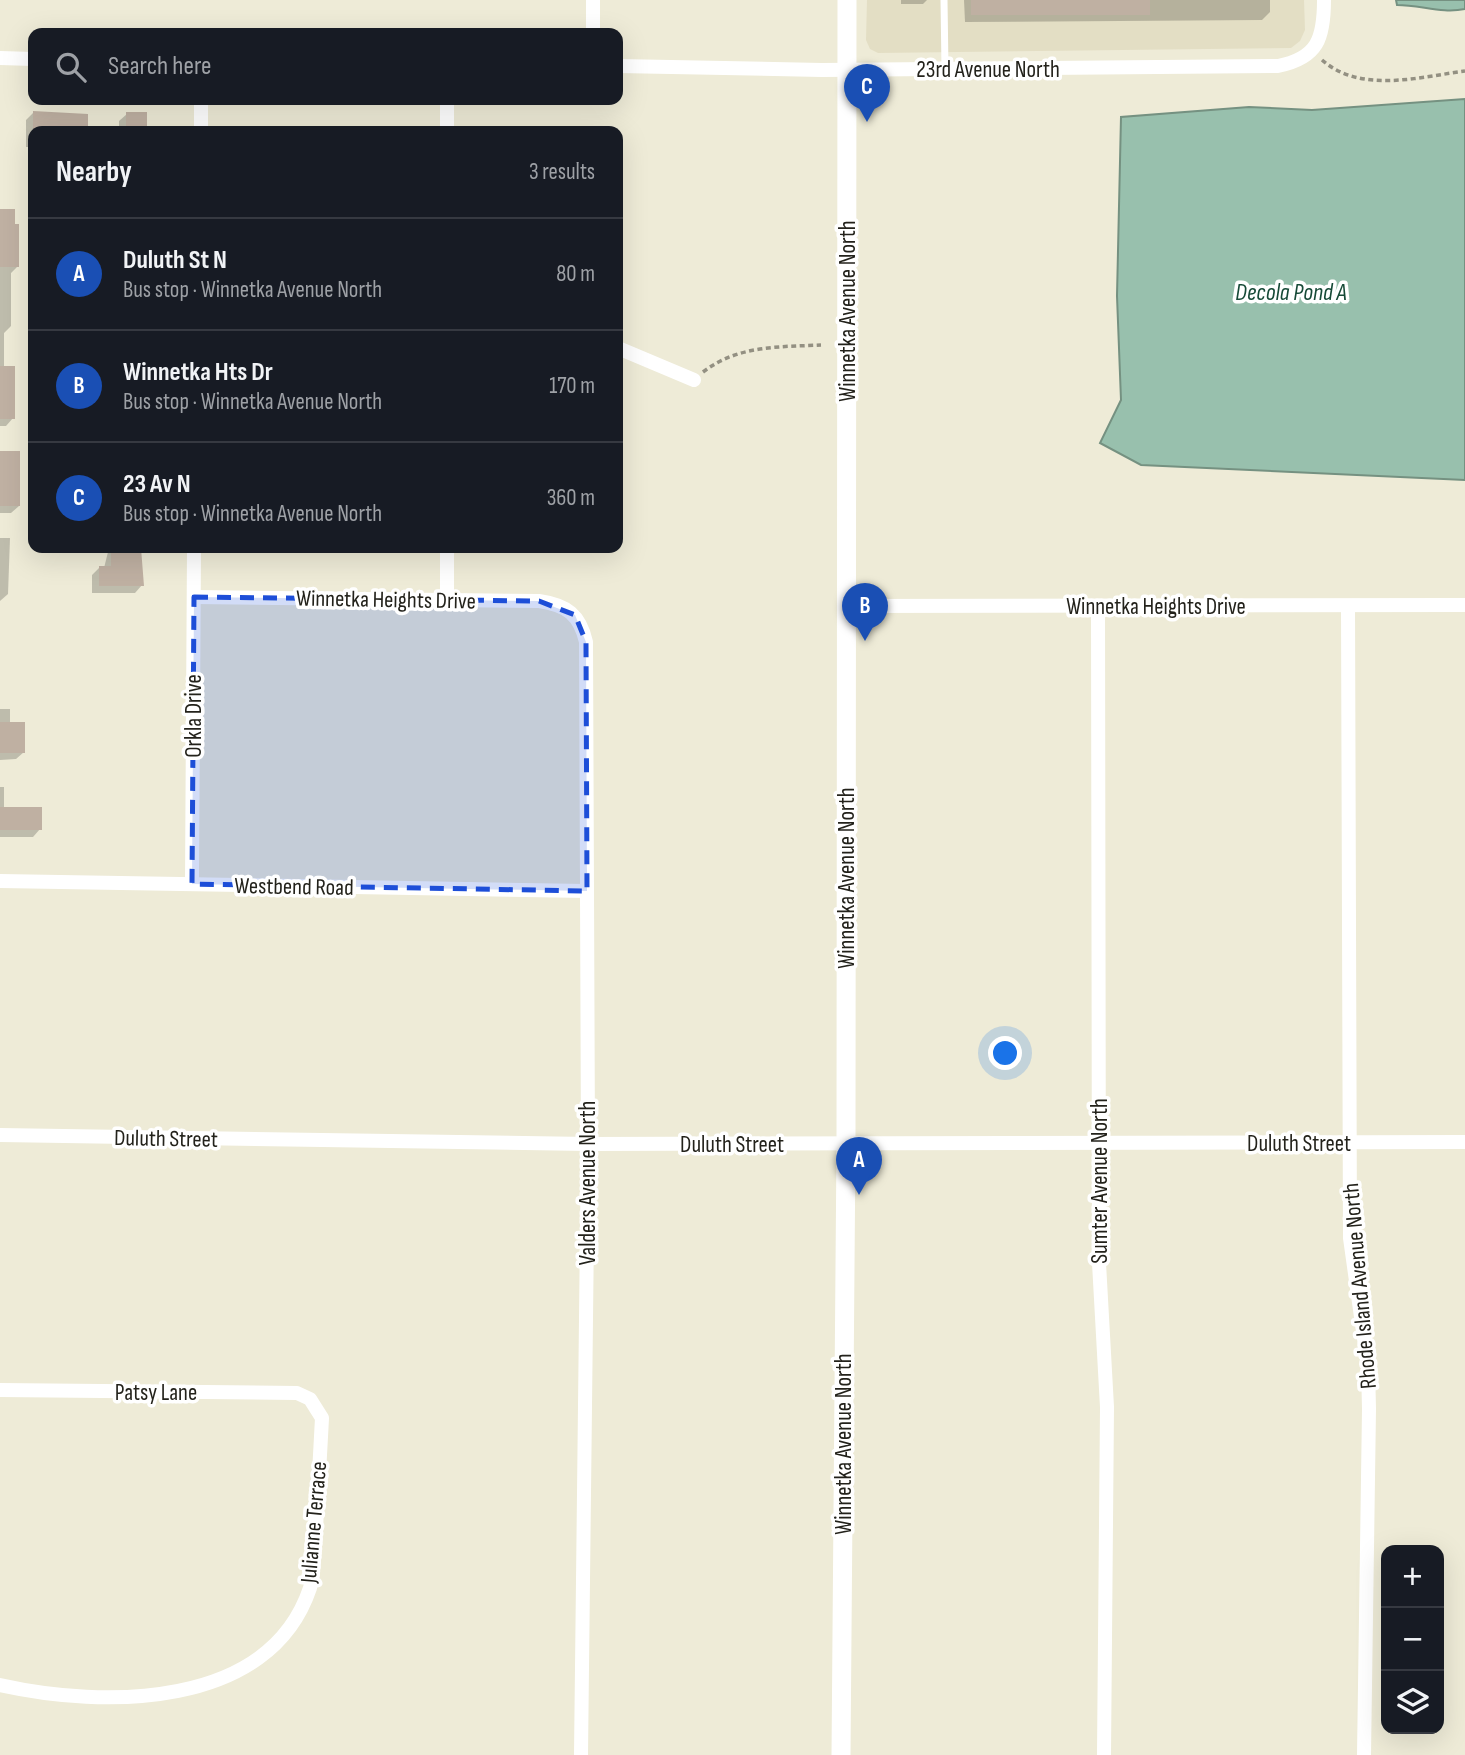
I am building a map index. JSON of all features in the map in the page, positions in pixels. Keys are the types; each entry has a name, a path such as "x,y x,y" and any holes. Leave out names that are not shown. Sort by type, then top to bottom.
{"main road":[{"name":"Winnetka Avenue North","path":"841,1755 846,1145 847,0"}],"street":[{"path":"593,0 593,28"},
{"path":"1313,52 1322,33 1324,0"},
{"name":"23rd Avenue North","path":"623,66 846,70 1278,66 1298,62 1313,52"},
{"path":"0,58 28,59"},
{"path":"201,105 201,126"},
{"path":"447,105 447,126"},
{"path":"623,350 694,380"},
{"name":"Orkla Drive","path":"192,884 194,553"},
{"path":"447,553 447,600"},
{"name":"Winnetka Heights Drive","path":"194,597 539,601 558,604 575,615"},
{"name":"Winnetka Heights Drive","path":"846,606 1465,606"},
{"name":"Sumter Avenue North","path":"1098,606 1099,1263 1107,1396 1104,1755"},
{"name":"Rhode Island Avenue North","path":"1348,606 1350,1238 1367,1367 1369,1409 1364,1755"},
{"name":"Valders Avenue North","path":"575,615 583,626 586,642 587,1144 581,1755"},
{"name":"Westbend Road","path":"0,881 587,891"},
{"name":"Duluth Street","path":"0,1135 587,1144 1465,1142"},
{"name":"Patsy Lane","path":"0,1390 298,1393 310,1399"},
{"name":"Julianne Terrace","path":"0,1685 43,1695 92,1699 138,1697 231,1675 260,1659 282,1638 299,1613 310,1585 322,1418 310,1399"}],"lane":[{"path":"944,0 945,69"}],"path":[{"path":"1313,52 1334,71 1374,81 1465,71"},
{"path":"694,380 719,360 757,348 821,345"}],"highlighted area":[{"path":"194,597 539,601 575,615 586,642 587,891 192,884"}],"shaded area":[{"path":"867,0 1304,0 1305,30 1300,41 1291,48 878,53 870,49 866,40"}],"water":[{"path":"1396,0 1465,0 1465,9 1397,5"},
{"name":"Decola Pond A","path":"1465,99 1465,480 1141,465 1100,443 1121,400 1117,296 1121,117 1249,107 1312,110"}],"building":[{"path":"971,0 1150,0 1150,15 971,15"},
{"path":"33,111 88,114 88,126 33,126"},
{"path":"126,112 147,112 147,126 126,126"},
{"path":"0,209 15,209 15,224 19,224 19,267 0,267"},
{"path":"0,366 15,366 15,419 0,419"},
{"path":"0,451 20,451 20,506 0,506"},
{"path":"111,553 141,553 144,586 99,586 99,566 111,566"},
{"path":"0,722 25,722 25,753 0,753"},
{"path":"0,807 42,807 42,830 0,830"}],"place":[{"name":"23 Av N","path":"867,122"},
{"name":"Winnetka Hts Dr","path":"865,641"},
{"name":"Duluth St N","path":"859,1195"}]}
